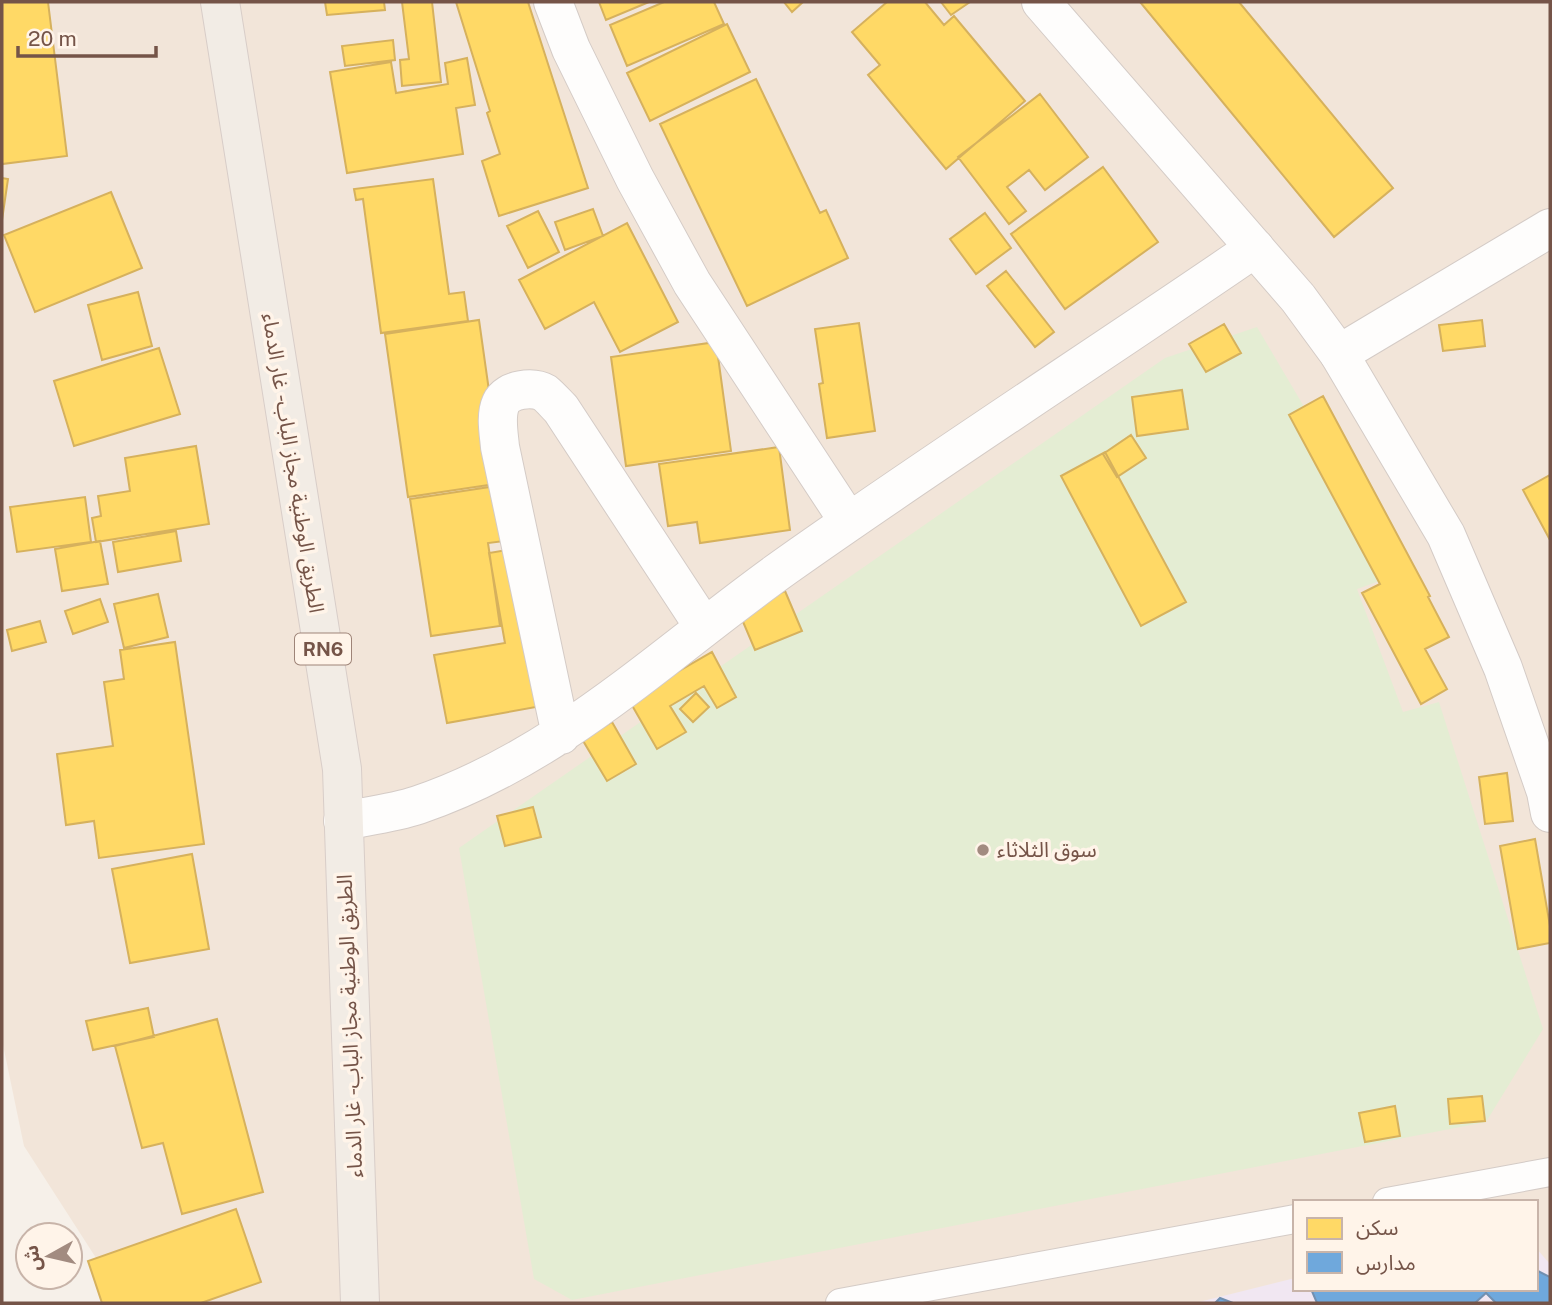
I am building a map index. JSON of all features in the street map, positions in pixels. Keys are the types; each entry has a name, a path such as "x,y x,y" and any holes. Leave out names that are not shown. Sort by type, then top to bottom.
{"main road":[{"name":"الطريق الوطنية مجاز الباب - غار الدماء","path":"220,2 342,769 360,1303"}],"street":[{"path":"553,2 571,49 635,178 692,284 849,522"},
{"path":"1041,2 1298,298 1339,354 1446,535 1503,668 1546,792 1550,813"},
{"path":"1339,354 1550,228"},
{"path":"344,821 415,806 452,792 496,772 561,735 849,522 1255,248"},
{"path":"561,735 500,447 498,420 501,402 511,393 526,390 544,392 561,409 704,627"}],"lane":[{"path":"1398,1200 1550,1171"},
{"path":"840,1303 1293,1219"}],"shaded area":[{"path":"2,2 1550,2 1550,1303 125,1303 84,1239 84,1221 72,1221 24,1146 2,1040"},
{"path":"1538,1250 1550,1264 1550,1303 1195,1303 1293,1278 1293,1291 1538,1291"}],"green space":[{"path":"1257,327 1402,573 1357,589 1403,712 1439,702 1543,1029 1486,1122 572,1300 534,1279 459,848 1165,358"}],"building: سكن":[{"path":"2,2 48,2 67,156 2,164"},
{"path":"325,2 384,2 385,10 327,15"},
{"path":"402,2 432,2 441,82 402,86 400,60 409,59"},
{"path":"456,2 528,2 588,188 499,216 482,161 500,154 487,113 490,111"},
{"path":"599,2 649,2 606,20"},
{"path":"664,2 714,2 724,24 627,66 610,25"},
{"path":"784,2 803,2 792,12"},
{"path":"887,2 925,2 944,25 954,16 1025,101 946,169 868,75 880,65 852,32"},
{"path":"941,2 970,2 951,15"},
{"path":"1140,2 1239,2 1393,188 1334,237"},
{"path":"727,24 750,72 650,121 627,73"},
{"path":"393,40 395,60 345,66 342,46"},
{"path":"467,58 475,105 456,108 463,154 347,173 330,72 391,62 396,93 448,84 445,63"},
{"path":"756,79 820,213 826,210 848,258 747,306 660,124"},
{"path":"1040,94 1088,157 1045,190 1029,170 1007,187 1026,211 1009,224 958,157"},
{"path":"1103,167 1158,242 1065,309 1011,234"},
{"path":"2,178 8,179 2,220"},
{"path":"433,179 449,294 464,292 468,321 381,333 363,199 356,200 354,189"},
{"path":"111,192 142,268 35,312 4,235"},
{"path":"593,209 603,236 565,250 555,222"},
{"path":"538,211 559,252 528,268 507,226"},
{"path":"985,213 1011,248 976,274 950,239"},
{"path":"627,223 678,322 620,352 594,302 545,329 519,280"},
{"path":"1006,271 1054,332 1035,347 987,286"},
{"path":"138,292 152,346 102,360 88,305"},
{"path":"479,320 502,483 408,497 385,334"},
{"path":"1482,320 1485,346 1443,351 1439,325"},
{"path":"859,323 875,431 827,438 815,329"},
{"path":"1224,324 1241,353 1206,372 1189,344"},
{"path":"716,342 731,451 626,466 611,357"},
{"path":"159,348 180,414 74,446 54,381"},
{"path":"1182,390 1188,429 1137,436 1132,397"},
{"path":"1323,396 1430,596 1428,597 1449,637 1425,649 1447,689 1421,704 1362,593 1380,584 1289,415"},
{"path":"1131,435 1146,458 1117,477 1103,454"},
{"path":"196,446 209,524 96,542 92,518 101,516 98,496 130,491 125,458"},
{"path":"779,447 790,530 700,543 697,522 668,526 659,464"},
{"path":"1105,452 1186,602 1141,626 1061,476"},
{"path":"1550,475 1550,540 1523,490"},
{"path":"503,485 512,540 488,543 500,626 431,636 410,499"},
{"path":"85,497 91,542 17,552 10,507"},
{"path":"176,531 181,561 118,572 113,542"},
{"path":"100,541 108,584 62,591 55,549"},
{"path":"519,548 547,705 447,723 434,655 505,643 489,553"},
{"path":"785,591 802,631 755,650 738,610"},
{"path":"158,594 168,637 124,648 114,604"},
{"path":"100,599 108,622 73,634 65,611"},
{"path":"40,621 46,642 12,651 7,630"},
{"path":"175,642 204,844 99,858 94,821 66,825 57,754 113,746 104,682 124,679 120,650"},
{"path":"712,652 736,697 717,708 704,686 670,706 686,732 657,749 629,700"},
{"path":"696,693 709,707 693,722 680,709"},
{"path":"612,722 636,764 607,781 582,739"},
{"path":"1507,773 1513,821 1485,824 1479,777"},
{"path":"533,807 541,837 505,846 497,816"},
{"path":"1535,839 1550,926 1550,943 1518,949 1500,846"},
{"path":"192,854 209,949 130,963 112,869"},
{"path":"148,1008 154,1037 93,1050 86,1021"},
{"path":"217,1019 263,1192 182,1214 163,1143 142,1148 115,1046"},
{"path":"1482,1096 1485,1121 1450,1124 1448,1099"},
{"path":"1395,1106 1400,1136 1365,1142 1359,1113"},
{"path":"236,1209 261,1282 201,1303 102,1303 88,1261"}],"building: مدارس":[{"path":"1538,1271 1550,1277 1550,1303 1496,1303 1486,1293 1475,1303 1317,1303 1312,1291 1538,1291"},
{"path":"1220,1298 1233,1303 1215,1303"}],"place":[{"name":"سوق الثلاثاء","path":"983,850"}]}
